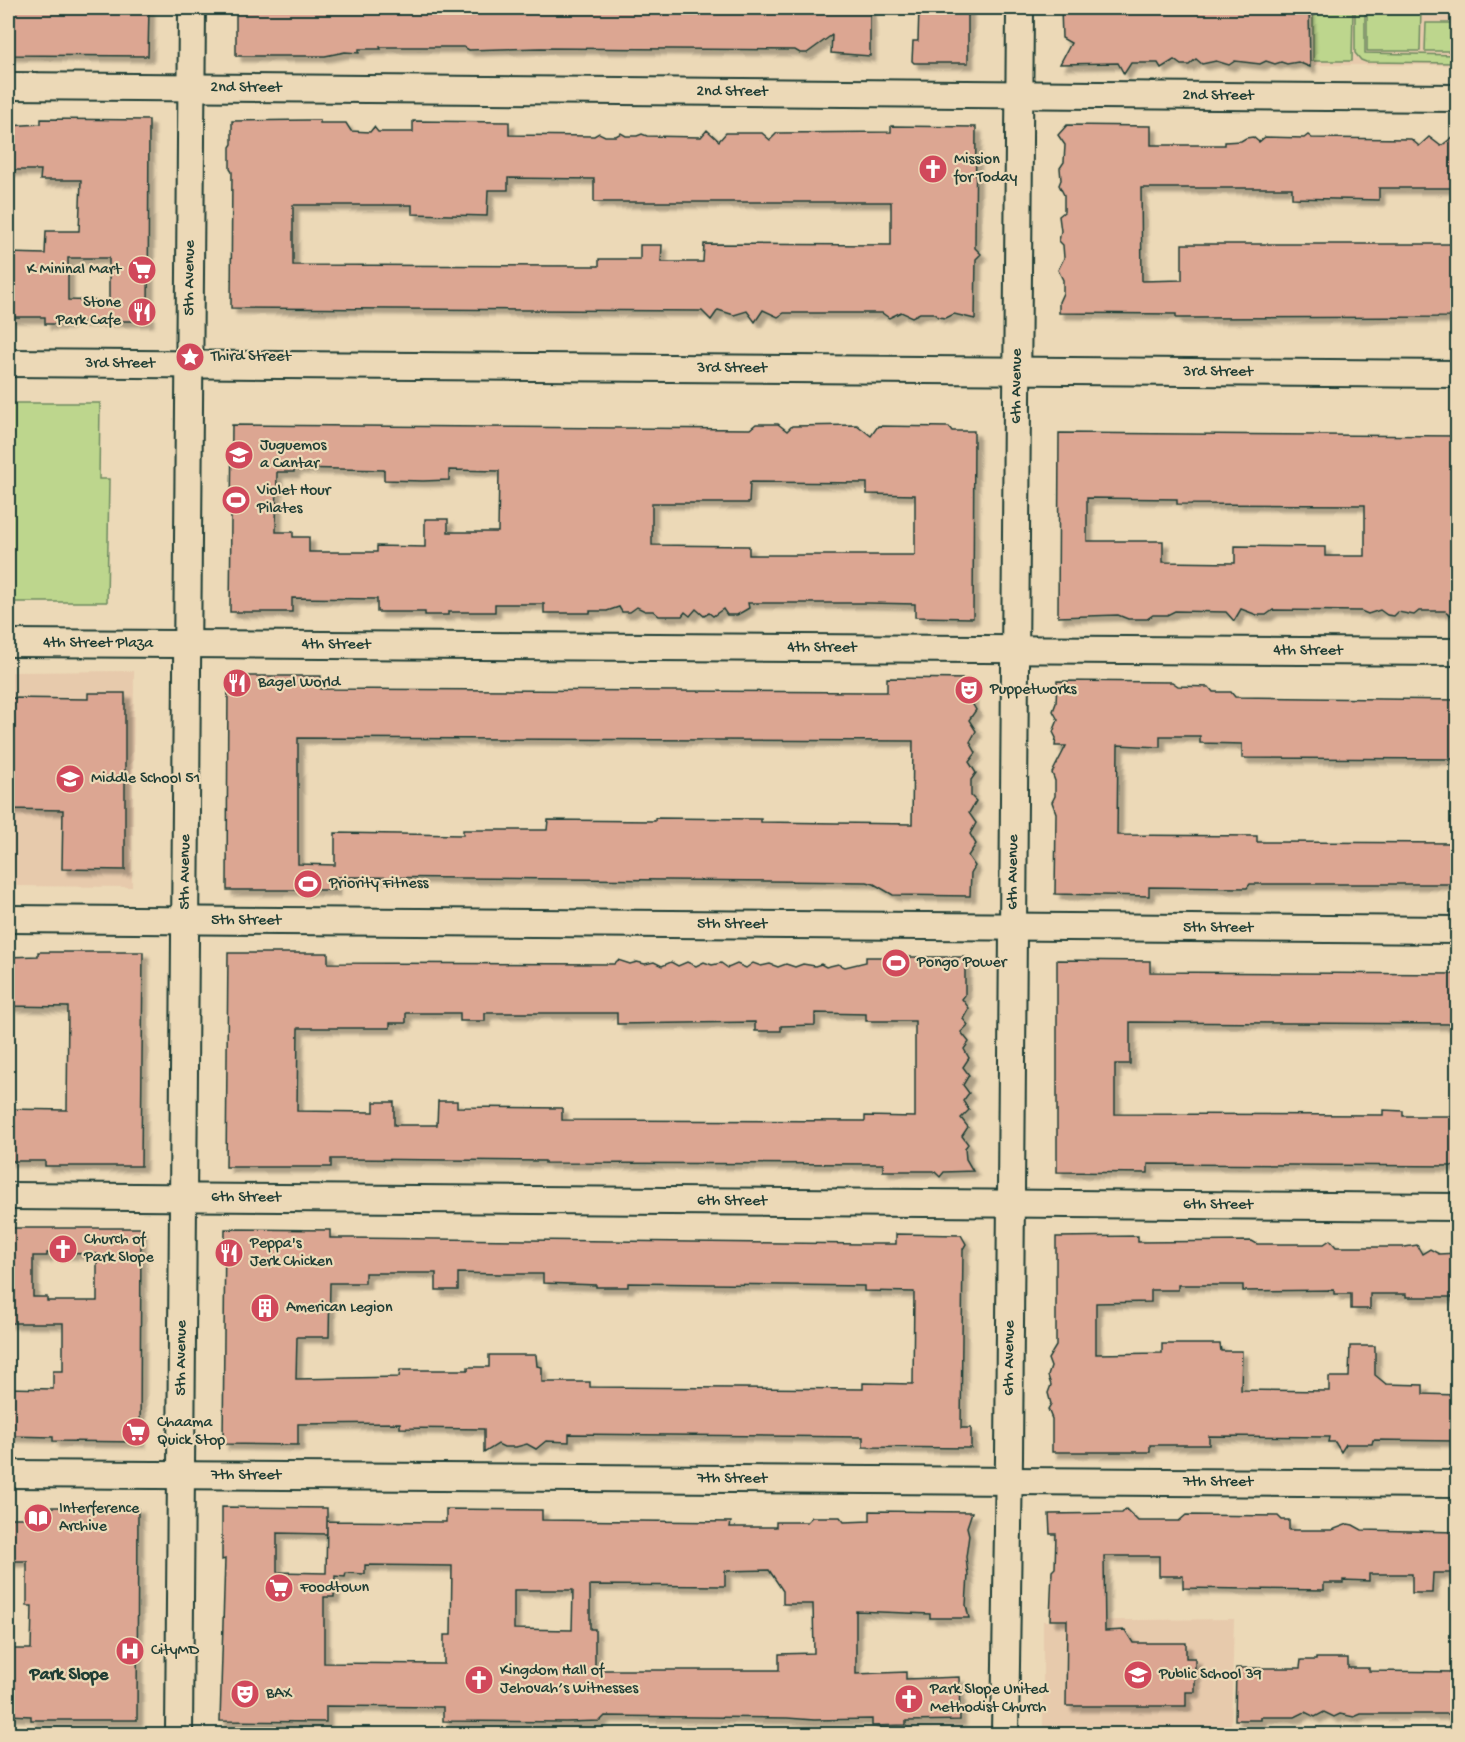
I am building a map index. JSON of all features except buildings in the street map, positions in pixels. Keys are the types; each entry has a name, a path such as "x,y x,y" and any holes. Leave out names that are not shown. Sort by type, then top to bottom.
{"street":[{"name":"5th Avenue","path":"179,1734 192,8"},
{"name":"6th Avenue","path":"1005,1734 1009,1481 1020,8"},
{"name":"2nd Street","path":"8,86 1458,98"},
{"name":"3rd Street","path":"8,363 1458,374"},
{"name":"4th Street Plaza","path":"8,643 187,644"},
{"name":"4th Street","path":"187,644 1458,652"},
{"name":"5th Street","path":"8,919 1458,930"},
{"name":"6th Street","path":"8,1196 1458,1207"},
{"name":"7th Street","path":"8,1474 1458,1484"}],"shaded area":[{"path":"1313,8 1457,8 1457,65 1314,65"},
{"name":"Middle School 51","path":"134,671 132,887 8,886 8,672"},
{"name":"Public School 39","path":"1234,1619 1231,1730 1043,1729 1043,1621"}],"green space":[{"path":"1313,8 1353,8 1352,61 1313,61"},
{"path":"1355,8 1365,8 1365,53 1457,55 1457,63 1366,62 1361,60 1355,53"},
{"path":"1367,8 1421,8 1420,51 1367,51"},
{"path":"1426,23 1457,23 1457,51 1425,51"},
{"path":"8,403 100,403 99,479 109,479 107,602 8,602"}],"place":[{"name":"Mission for Today","path":"933,169"},
{"name":"K Mininal Mart","path":"142,270"},
{"name":"Stone Park Cafe","path":"142,312"},
{"name":"Third Street","path":"190,357"},
{"name":"Juguemos a Cantar","path":"239,455"},
{"name":"Violet Hour Pilates","path":"236,500"},
{"name":"Bagel World","path":"237,683"},
{"name":"Puppetworks","path":"969,690"},
{"name":"Middle School 51","path":"70,779"},
{"name":"Priority Fitness","path":"308,884"},
{"name":"Pongo Power","path":"896,963"},
{"name":"Church of Park Slope","path":"63,1249"},
{"name":"Peppa's Jerk Chicken","path":"229,1253"},
{"name":"American Legion","path":"265,1308"},
{"name":"Chaama Quick Stop","path":"136,1432"},
{"name":"Interference Archive","path":"38,1518"},
{"name":"Foodtown","path":"279,1588"},
{"name":"CityMD","path":"130,1651"},
{"name":"Public School 39","path":"1138,1675"},
{"name":"Kingdom Hall of Jehovah’s Witnesses","path":"479,1680"},
{"name":"BAX","path":"245,1694"},
{"name":"Park Slope United Methodist Church","path":"909,1699"}],"district":[{"name":"Park Slope","path":"69,1675"}]}
